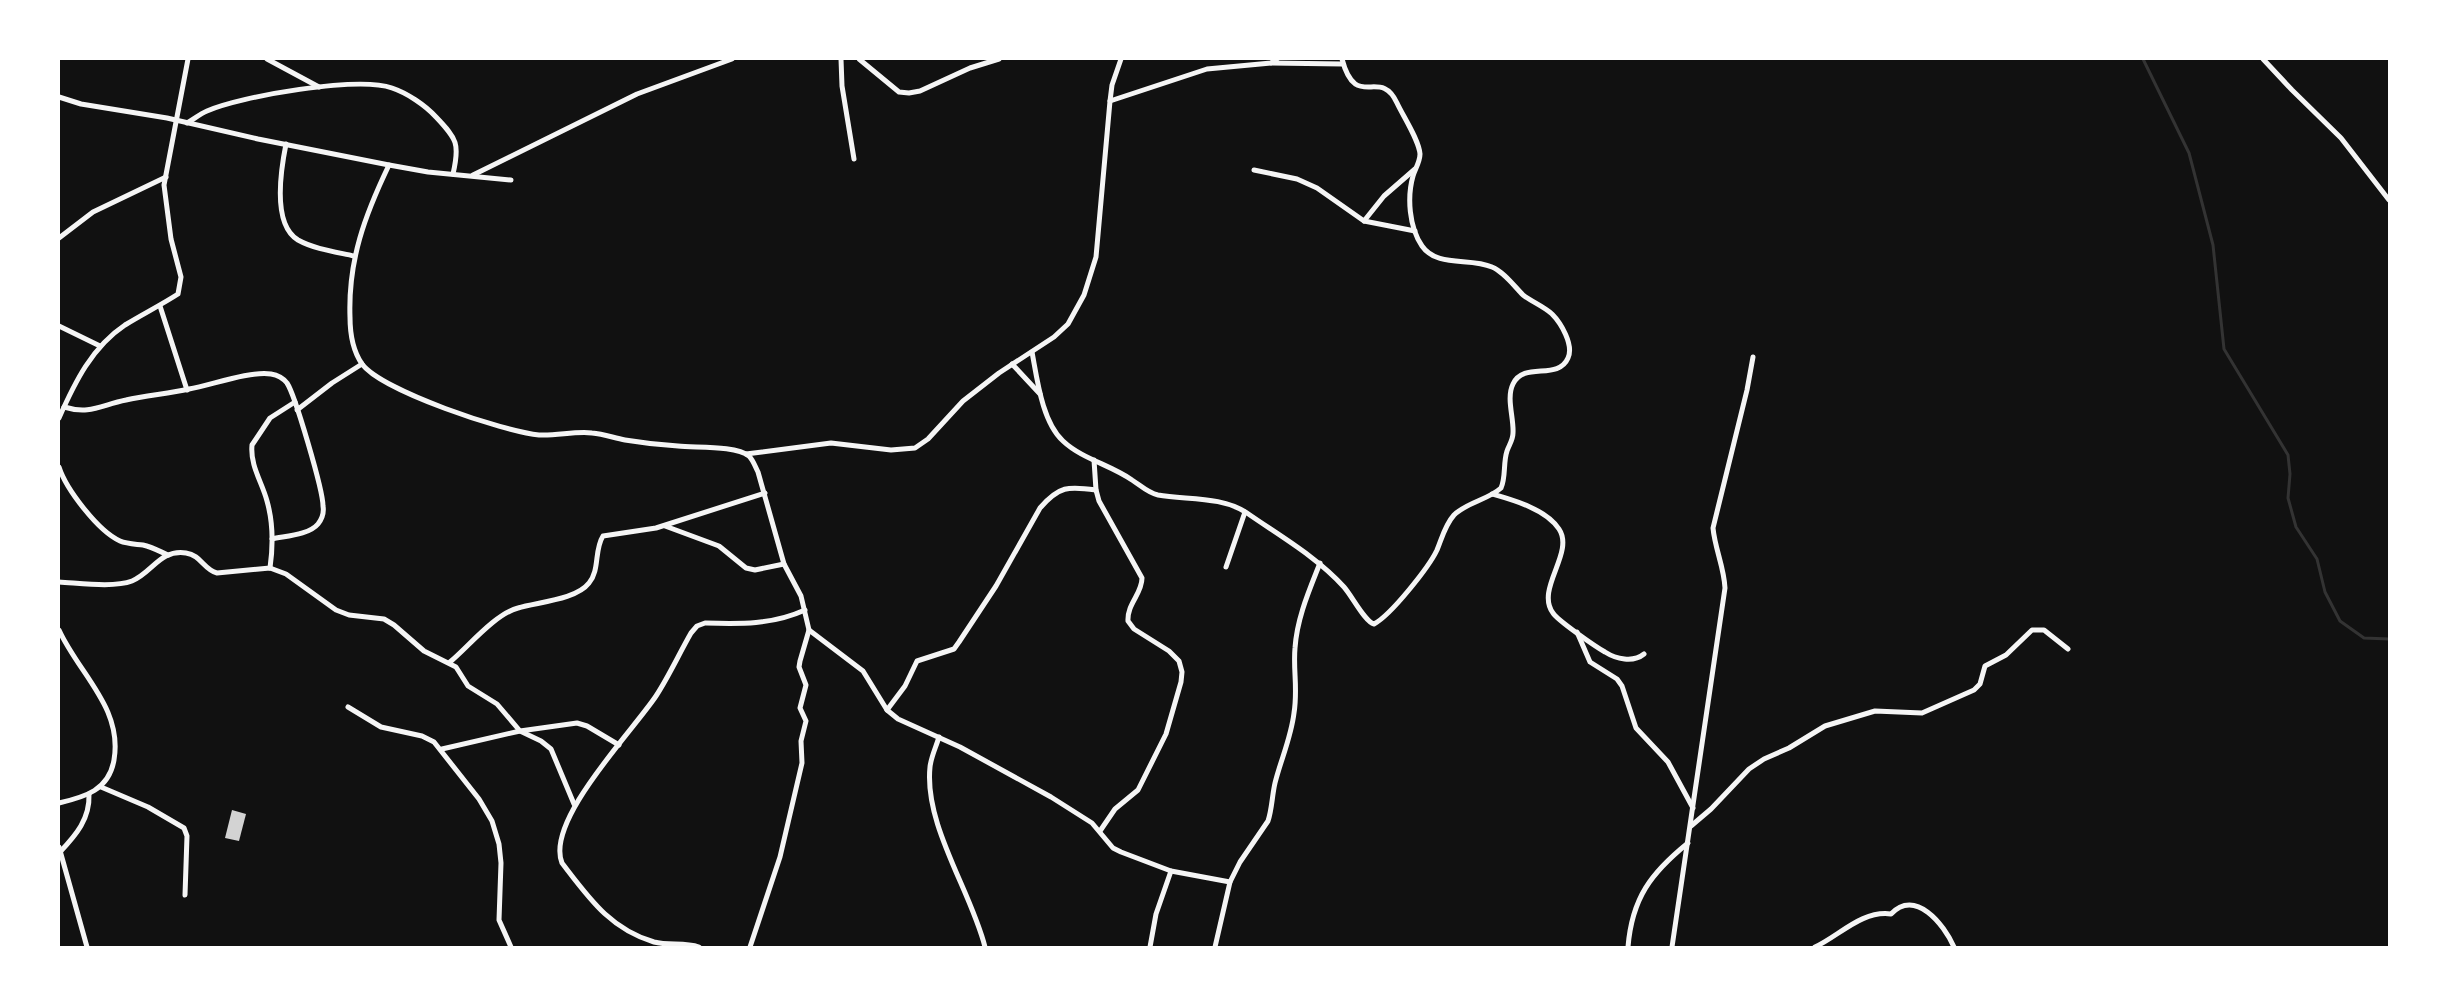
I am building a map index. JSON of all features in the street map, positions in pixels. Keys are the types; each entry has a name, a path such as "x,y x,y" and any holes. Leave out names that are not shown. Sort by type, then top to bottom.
{"street":[{"path":"59,418 82,371 100,346 124,326 178,294 181,283 165,206 166,176 188,59"},
{"path":"267,59 319,87"},
{"path":"472,176 637,94 732,59"},
{"path":"841,59 842,86 854,159"},
{"path":"859,59 899,92 909,93 920,91 970,68 999,59"},
{"path":"746,454 831,443 891,450 915,448 928,439 963,401 1012,364 1054,337 1068,324 1078,309 1096,257 1112,85 1121,59"},
{"path":"1271,63 1277,59"},
{"path":"2263,59 2341,138 2389,200"},
{"path":"1032,352 1040,394 1060,438 1094,460 1121,472 1153,493 1224,503 1245,512 1320,564 1355,600 1366,620 1374,624 1384,617 1415,582 1436,552 1452,517 1471,503 1497,491 1503,484 1507,452 1512,439 1513,384 1522,374 1554,369 1564,363 1569,355 1568,342 1560,325 1550,313 1526,297 1498,270 1488,265 1433,257 1423,247 1415,231 1411,213 1412,183 1420,152 1395,98 1382,87 1354,84 1348,79 1343,62 1271,63 1207,69 1110,101"},
{"path":"187,123 207,111 230,104 319,87 372,84 392,88 414,100 434,115 452,135 458,146 453,174"},
{"path":"59,97 81,104 177,121 389,165 511,180"},
{"path":"286,144 280,193 282,211 292,234 298,240 312,245 354,256"},
{"path":"389,165 364,220 354,256 349,296 350,324 354,346 362,364 378,377 429,402 499,426 538,435 592,433 624,440 739,451 746,454 753,462 765,493 784,564 796,585 805,610 809,630 799,667 806,685 800,708 806,720 801,741 802,763 780,857 750,947"},
{"path":"1364,221 1384,196 1415,169"},
{"path":"1254,170 1297,179 1317,188 1364,221 1415,231"},
{"path":"59,238 69,228 93,212 166,176"},
{"path":"160,306 187,390"},
{"path":"59,326 100,346"},
{"path":"1672,947 1725,588 1722,561 1714,540 1713,528 1747,390 1753,357"},
{"path":"297,410 332,383 362,364"},
{"path":"1012,364 1040,394"},
{"path":"64,407 83,412 91,411 126,400 187,390 254,375 269,374 286,381 295,402 319,483 323,506 322,517 317,526 306,531 272,539"},
{"path":"270,568 272,539 268,502 256,474 252,445 270,418 295,402"},
{"path":"1094,460 1096,490 1104,511 1142,575 1141,586 1128,612 1130,625 1170,651 1179,661 1182,672 1179,694 1166,734 1138,790 1115,809 1100,831"},
{"path":"59,467 66,486 112,537 130,544 153,548 168,555"},
{"path":"887,710 905,686 917,661 954,648 959,642 996,586 1040,508 1057,491 1072,486 1096,490"},
{"path":"450,662 502,614 517,608 549,602 587,586 594,575 603,536 635,533 664,526 765,493"},
{"path":"1491,494 1514,500 1533,510 1560,529 1563,545 1552,580 1550,607 1553,613 1612,656 1630,659 1639,658 1644,654"},
{"path":"1226,567 1245,512"},
{"path":"664,526 719,546 746,568 756,570 784,564"},
{"path":"59,582 89,584 131,581 168,555 178,552 194,555 212,572 218,574 270,568 286,574 336,610 349,615 384,618 424,651 450,662 456,667 468,686 497,704 520,731 541,741 550,749 574,804"},
{"path":"1215,947 1230,882 1240,862 1268,821 1275,783 1288,743 1294,713 1297,691 1294,658 1298,628 1304,604 1320,564"},
{"path":"699,947 649,940 623,928 605,915 562,863 559,855 560,843 574,804 656,695 691,632 697,626 705,623 761,623 805,610"},
{"path":"59,630 74,658 105,703 115,728 115,752 112,772 102,787 89,794 59,803"},
{"path":"809,630 863,671 887,710 898,719 940,737 1078,813 1100,831 1106,841 1121,852 1171,870 1230,882"},
{"path":"1691,826 1711,809 1749,769 1764,759 1790,748 1825,726 1875,711 1922,713 1974,690 1980,684 1985,666 2006,654 2032,630 2044,630 2068,649"},
{"path":"1577,632 1590,662 1617,680 1622,686 1636,728 1668,762 1694,808"},
{"path":"348,707 381,727 422,736 434,742 442,749 479,799 492,821 501,863 498,920 511,947"},
{"path":"442,749 520,731 577,724 587,726 619,745"},
{"path":"940,737 930,766 935,811 942,836 967,895 985,947"},
{"path":"102,787 148,807 184,828 188,836 185,895"},
{"path":"87,947 59,849 72,838 87,814 89,794"},
{"path":"1628,947 1630,924 1638,901 1649,879 1666,860 1688,842"},
{"path":"1150,947 1156,914 1171,870"},
{"path":"1815,947 1866,916 1891,914 1897,906 1907,904 1915,905 1932,915 1941,925 1954,947"}],"building":[{"path":"232,810 246,814 239,841 225,838"}],"waterway":[{"path":"2143,59 2189,153 2213,245 2224,349 2288,455 2290,474 2288,498 2296,527 2317,559 2325,592 2340,621 2364,638 2389,639"}]}
